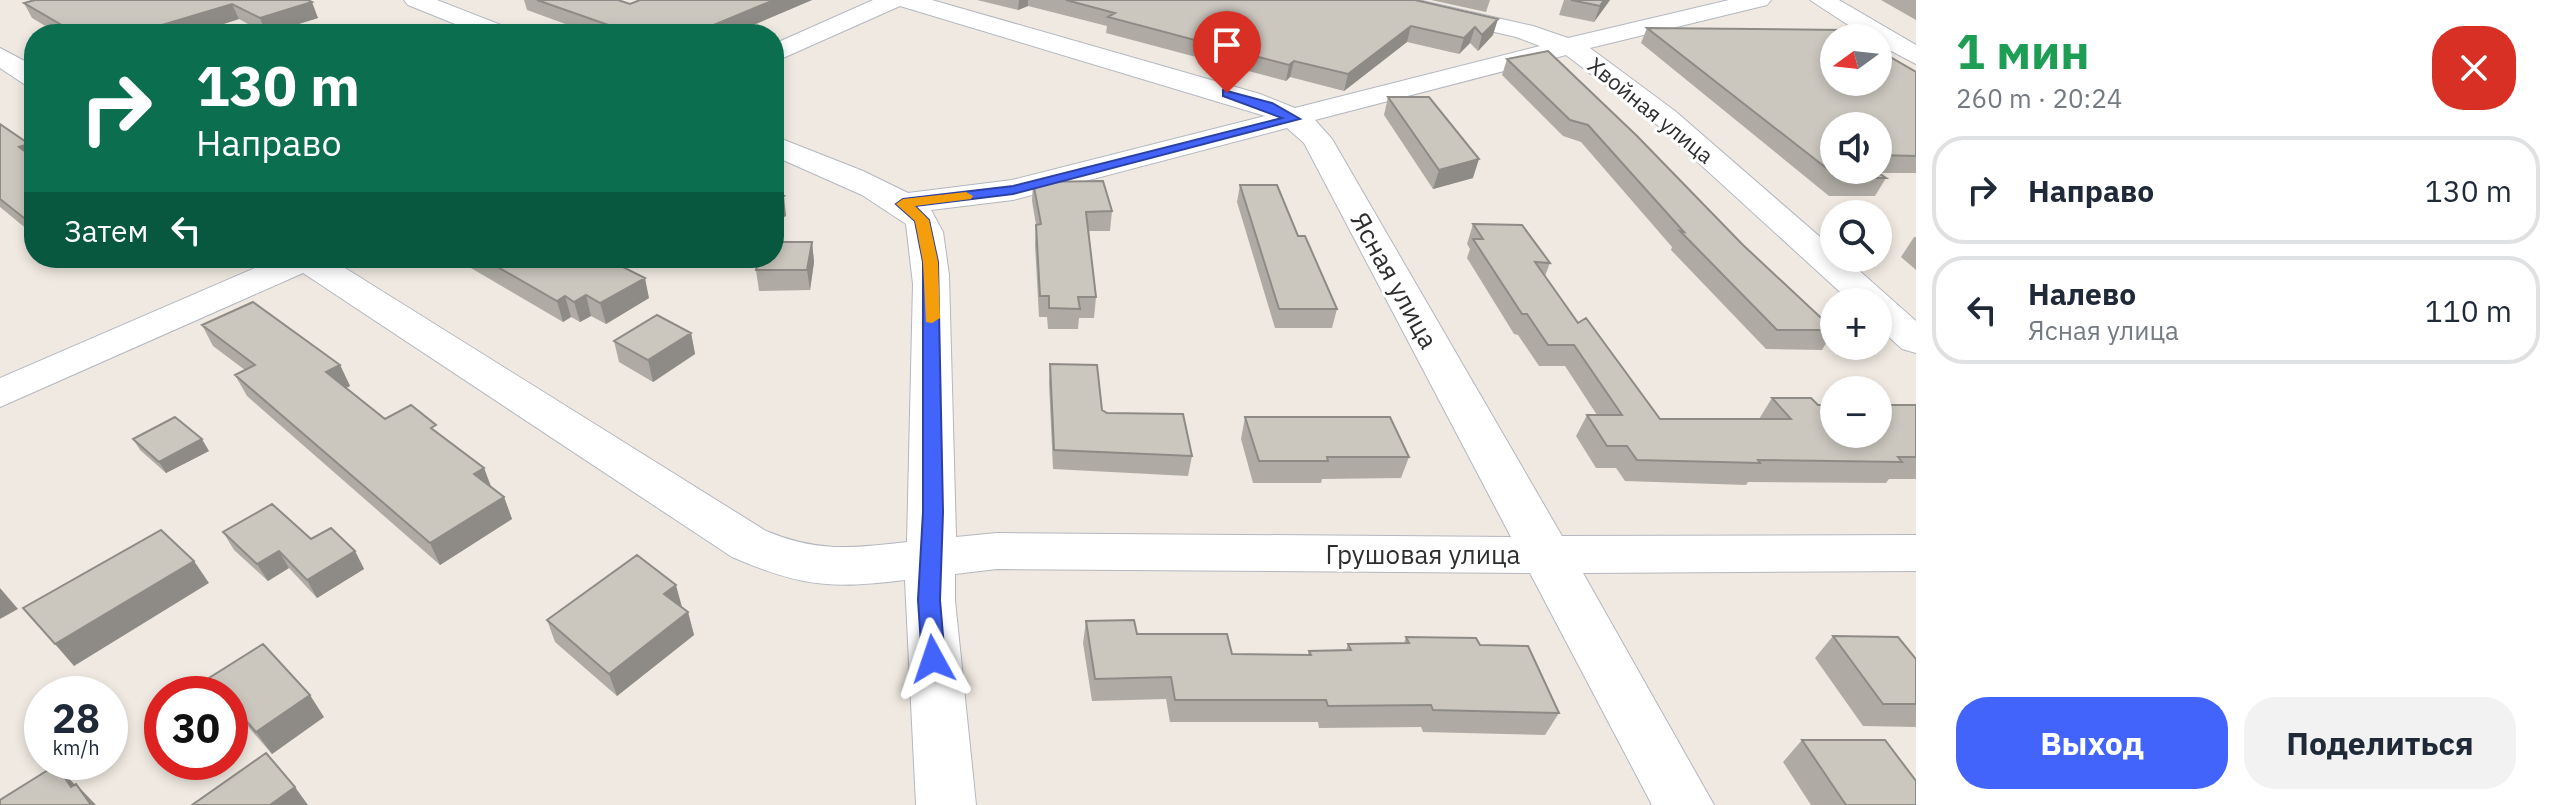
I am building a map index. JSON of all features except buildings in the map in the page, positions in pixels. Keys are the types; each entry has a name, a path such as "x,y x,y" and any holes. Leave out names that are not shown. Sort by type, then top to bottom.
{"street":[{"path":"416,0 477,24"},
{"path":"784,49 893,0"},
{"name":"Ясная улица","path":"906,0 1268,106 1294,119 1317,139 1684,805"},
{"name":"Хвойная улица","path":"1386,0 1524,31 1568,46 1665,117 1857,288"},
{"path":"903,204 1013,190 1568,46 1759,0"},
{"path":"1822,0 1916,56"},
{"path":"0,56 24,72"},
{"path":"784,150 903,204 922,220 930,262 929,600 946,805"},
{"path":"0,394 284,268"},
{"name":"Грушовая улица","path":"321,268 749,544 797,564 820,569 997,551 1546,555 1916,553"},
{"path":"1892,320 1916,341"}],"slow traffic":[{"path":"932,318 930,262 922,220 903,204 966,196"}],"route":[{"path":"933,659 929,600 933,512 930,262 922,220 903,204 1013,190 1294,119 1268,106 1227,93"}]}
